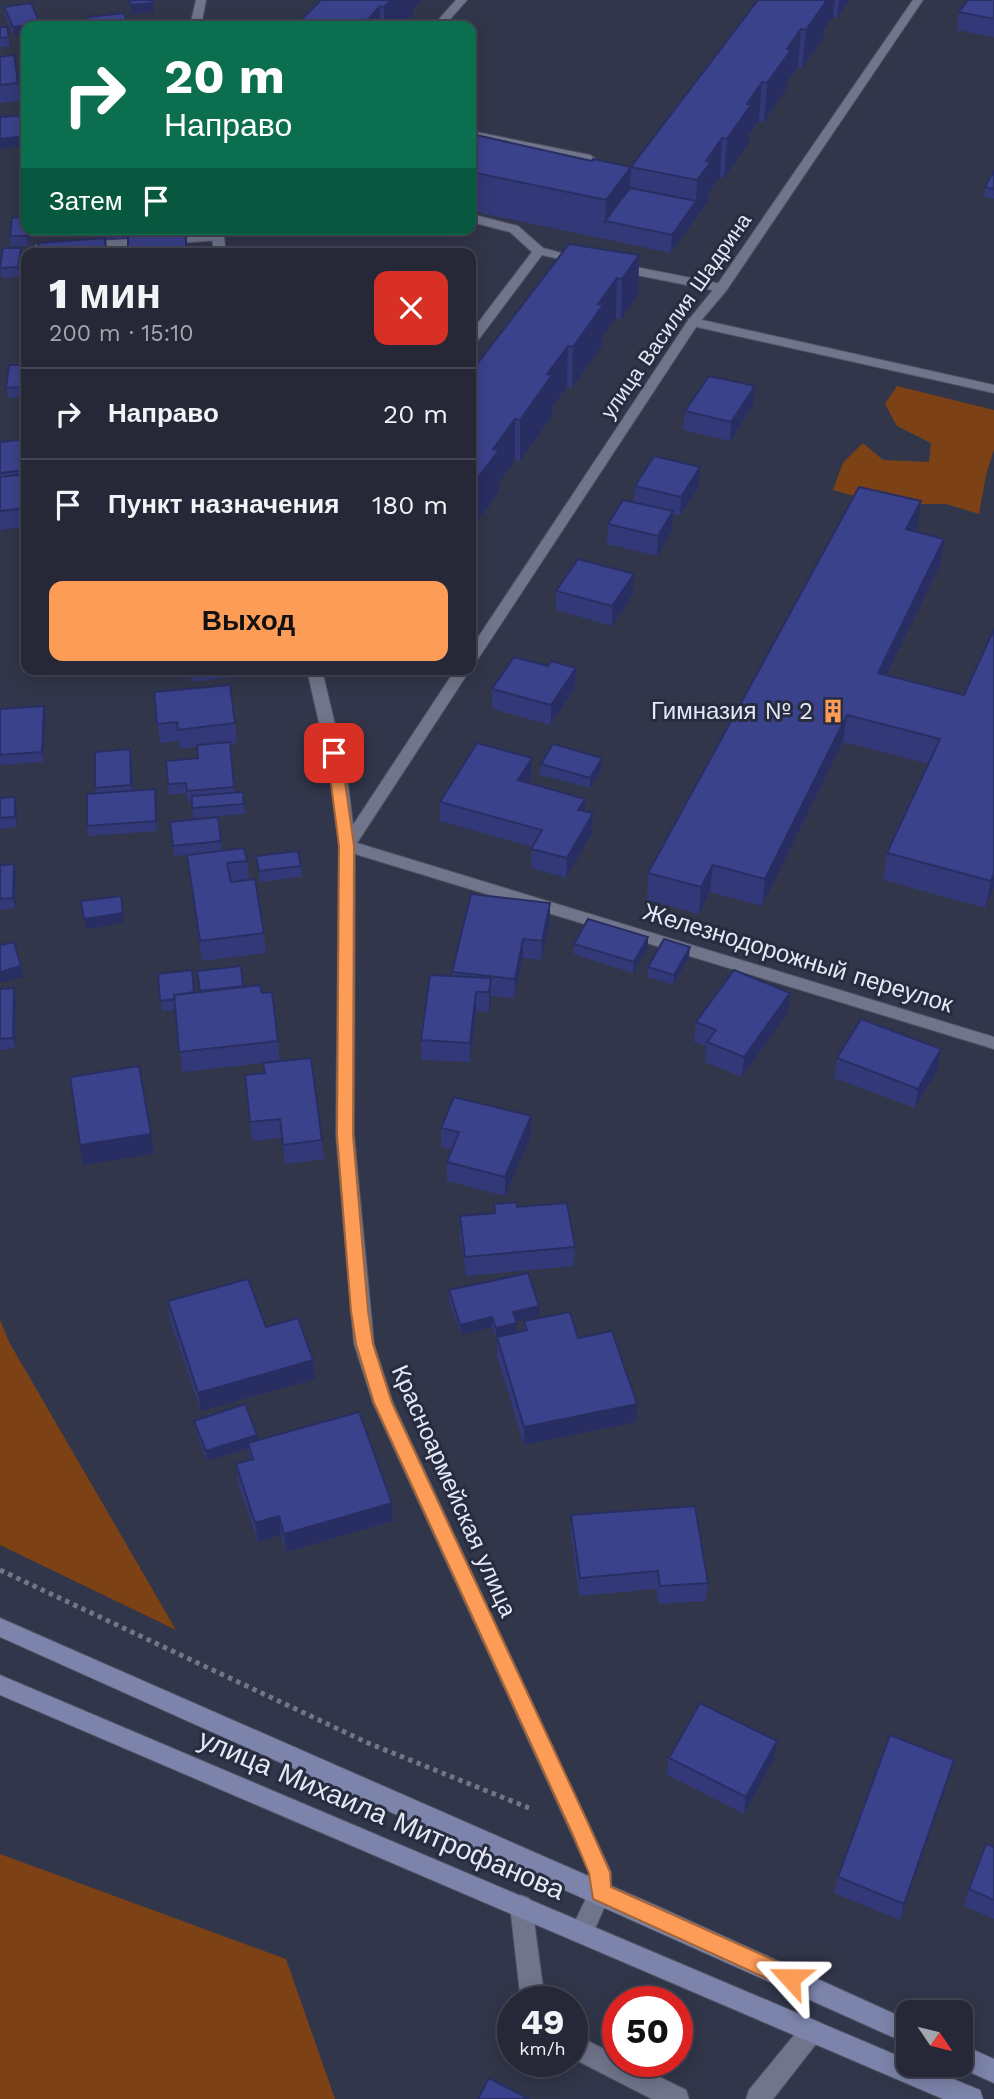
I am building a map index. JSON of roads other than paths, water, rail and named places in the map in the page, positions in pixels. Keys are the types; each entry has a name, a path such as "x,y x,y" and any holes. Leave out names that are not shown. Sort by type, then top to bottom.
{"main road":[{"name":"улица Михаила Митрофанова","path":"0,1627 600,1892 896,2027"},
{"name":"улица Михаила Митрофанова","path":"0,1685 971,2099"},
{"path":"973,2061 994,2071"}],"street":[{"path":"196,21 201,0"},
{"path":"443,21 462,0"},
{"name":"улица Василия Шадрина","path":"476,651 693,322 722,288 918,0"},
{"path":"476,136 590,159"},
{"path":"476,219 514,229 539,251 722,288"},
{"path":"48,248 194,235"},
{"path":"476,333 539,251"},
{"path":"693,322 994,389"},
{"name":"Красноармейская улица","path":"315,675 339,775 347,846 345,1135 364,1344 383,1403 600,1872 600,1892"},
{"path":"347,846 460,675"},
{"name":"Железнодорожный переулок","path":"347,846 994,1043"},
{"path":"582,1932 600,1892"},
{"path":"521,1906 531,1986"},
{"path":"758,2099 812,2031"},
{"path":"588,2053 677,2099"}],"place":[{"name":"Гимназия № 2","path":"833,711"}]}
